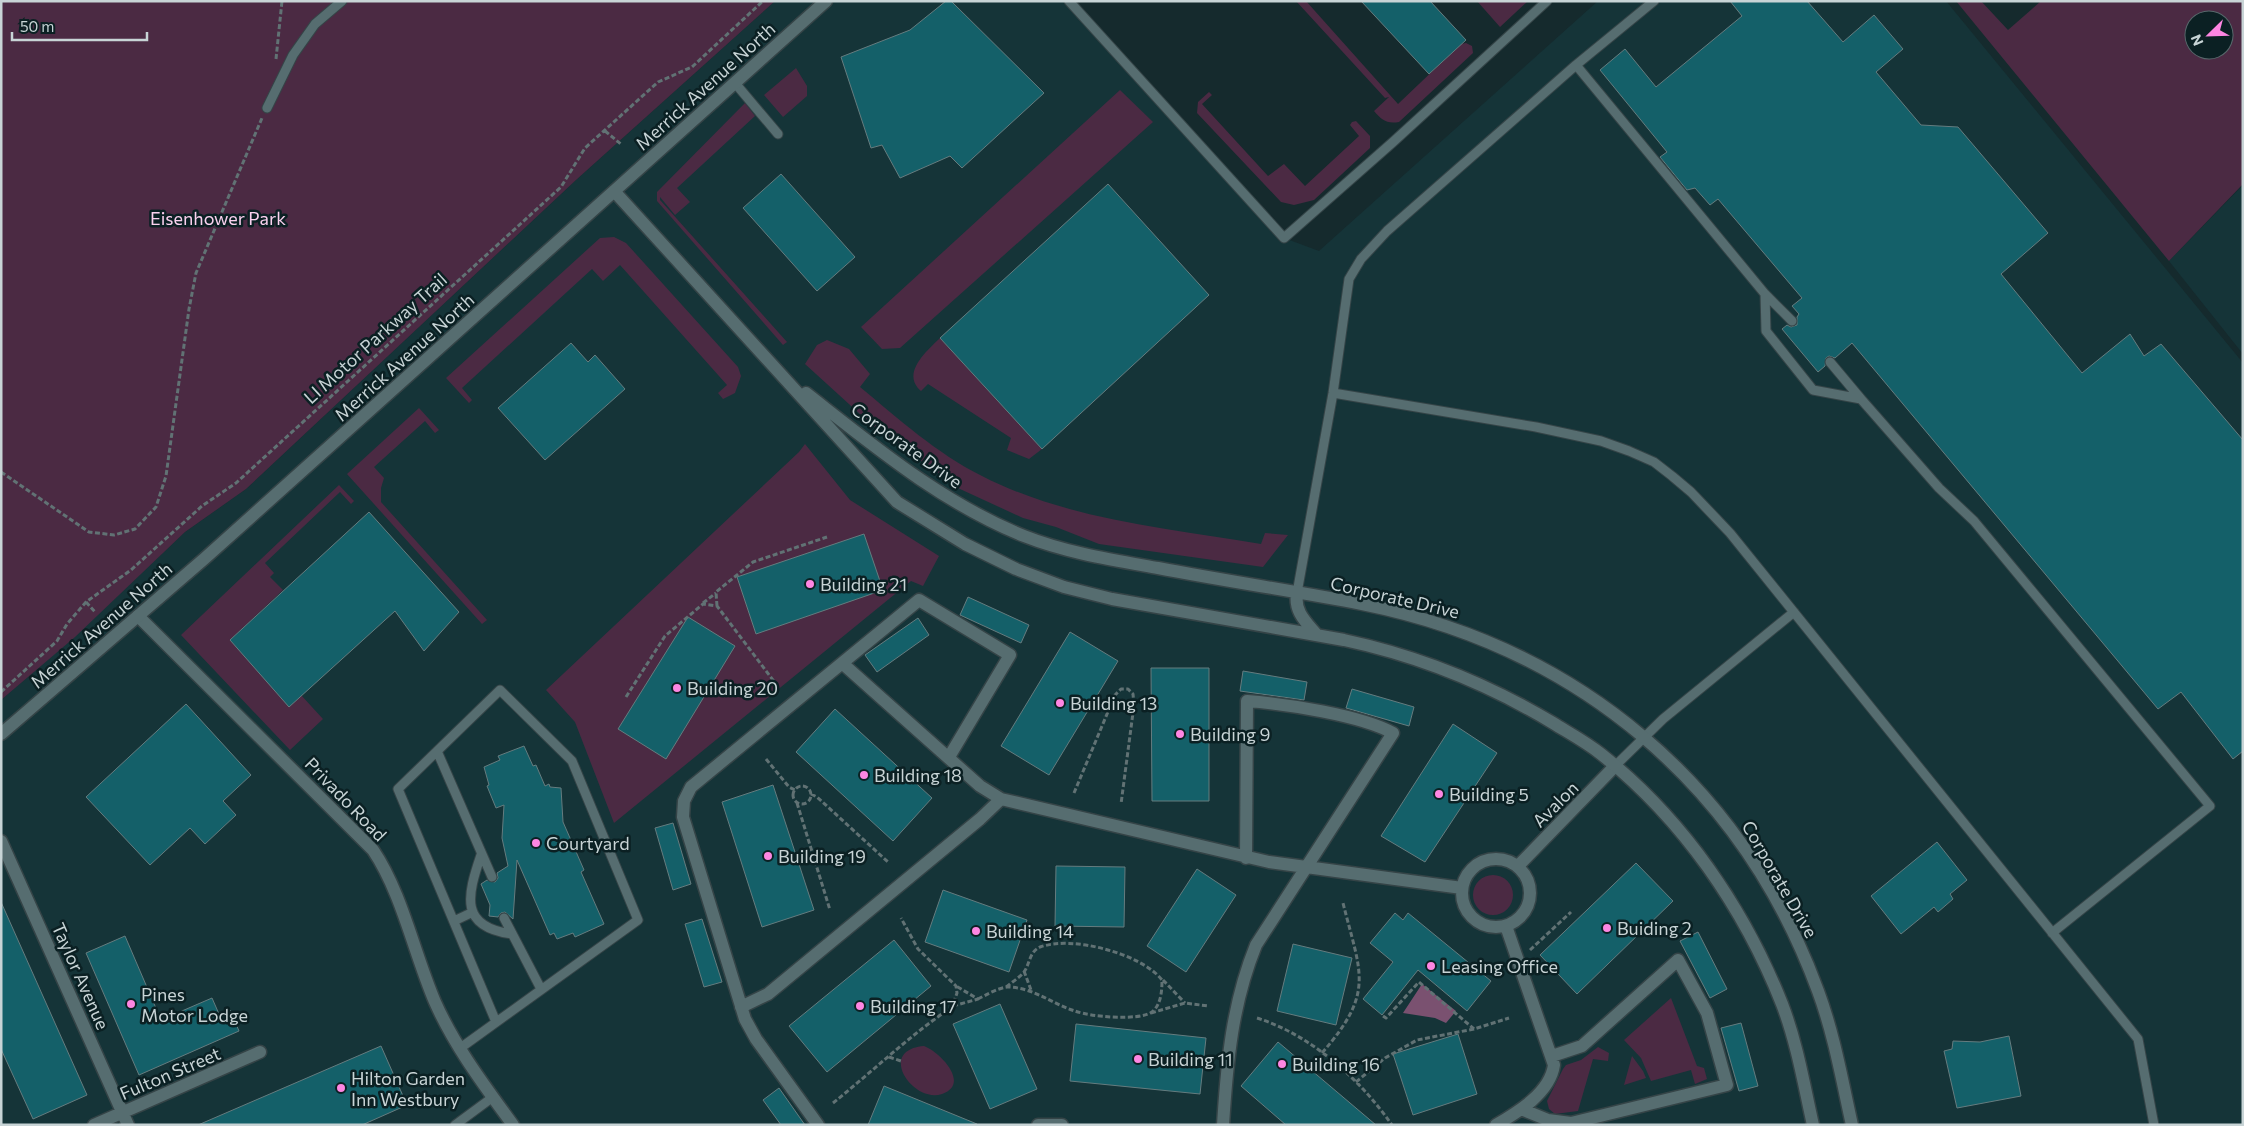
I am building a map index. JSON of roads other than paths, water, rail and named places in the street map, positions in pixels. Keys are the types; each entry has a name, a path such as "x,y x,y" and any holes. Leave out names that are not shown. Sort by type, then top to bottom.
{"street":[{"name":"Merrick Avenue North","path":"1,734 138,616 421,366 826,1"},
{"name":"Corporate Drive","path":"614,191 897,502 940,531 1038,578 1088,594 1374,646 1455,672 1536,713 1586,743 1615,766 1653,801 1702,859 1738,912 1782,1005 1795,1044 1813,1125"},
{"name":"Corporate Drive","path":"777,369 900,467 975,512 1024,535 1049,545 1102,558 1392,610 1486,640 1561,677 1589,695 1645,737 1683,773 1730,827 1745,848 1784,914 1819,994 1835,1049 1852,1125"},
{"path":"1297,593 1296,601 1300,614 1316,634"},
{"path":"818,1125 756,1039 741,1007 683,817 684,801 691,787 918,600 1010,655 949,757"},
{"name":"Privado Road","path":"138,616 372,850 388,876 435,1002 459,1049 513,1125"},
{"path":"842,663 980,786 1001,799 1246,858 1462,888"},
{"path":"1223,1125 1229,1042 1242,983 1256,945 1308,868 1393,733 1363,721 1277,704 1247,701 1246,858"},
{"name":"Avalon","path":"1518,866 1615,766"},
{"path":"741,1007 768,994 980,819 1001,799"},
{"name":"Taylor Avenue","path":"1,841 128,1125"},
{"path":"1496,858 1518,866 1530,886 1529,900 1523,914 1506,926 1492,927 1477,922 1464,904 1462,888 1469,872 1481,862 1496,858"},
{"path":"1496,1125 1521,1109 1549,1080 1553,1070 1552,1056 1506,926"},
{"path":"1521,1109 1548,1120 1572,1123 1727,1085 1707,1014 1678,960 1582,1046 1552,1056"},
{"name":"Fulton Street","path":"94,1125 260,1052"},
{"path":"1038,1125 1062,1125"}],"lane":[{"path":"267,108 293,55 315,24 342,1"},
{"path":"1069,1 1284,238 1393,142 1547,1"},
{"path":"1297,593 1334,393 1349,279 1361,259 1387,232 1576,65 1654,1"},
{"path":"1576,65 1764,294 1792,320"},
{"path":"735,82 778,134"},
{"path":"1764,294 1766,331 1812,390 1861,399"},
{"path":"1830,362 1939,488 1974,521 2210,806 2052,933"},
{"path":"1334,393 1580,436 1654,462 1691,492 1711,512 1794,612 2138,1039 2154,1125"},
{"path":"1615,766 1663,719 1794,612"},
{"path":"459,1049 638,920 572,761 500,690 398,789 496,1022"},
{"path":"437,751 492,877"},
{"path":"481,855 470,901 473,912 484,928 494,932 512,934"},
{"path":"454,922 473,912"},
{"path":"504,918 541,990"},
{"path":"455,1125 493,1097"}],"place":[{"name":"Building 21","path":"810,584"},
{"name":"Building 20","path":"677,688"},
{"name":"Building 13","path":"1060,703"},
{"name":"Building 9","path":"1180,734"},
{"name":"Building 18","path":"864,775"},
{"name":"Building 5","path":"1439,794"},
{"name":"Courtyard","path":"536,843"},
{"name":"Building 19","path":"768,856"},
{"name":"Buiding 2","path":"1607,928"},
{"name":"Building 14","path":"976,931"},
{"name":"Leasing Office","path":"1431,966"},
{"name":"Pines Motor Lodge","path":"131,1004"},
{"name":"Building 17","path":"860,1006"},
{"name":"Building 11","path":"1138,1059"},
{"name":"Building 16","path":"1282,1064"},
{"name":"Hilton Garden Inn Westbury","path":"341,1088"}],"park label":[{"name":"Eisenhower Park","path":"218,218"}]}
